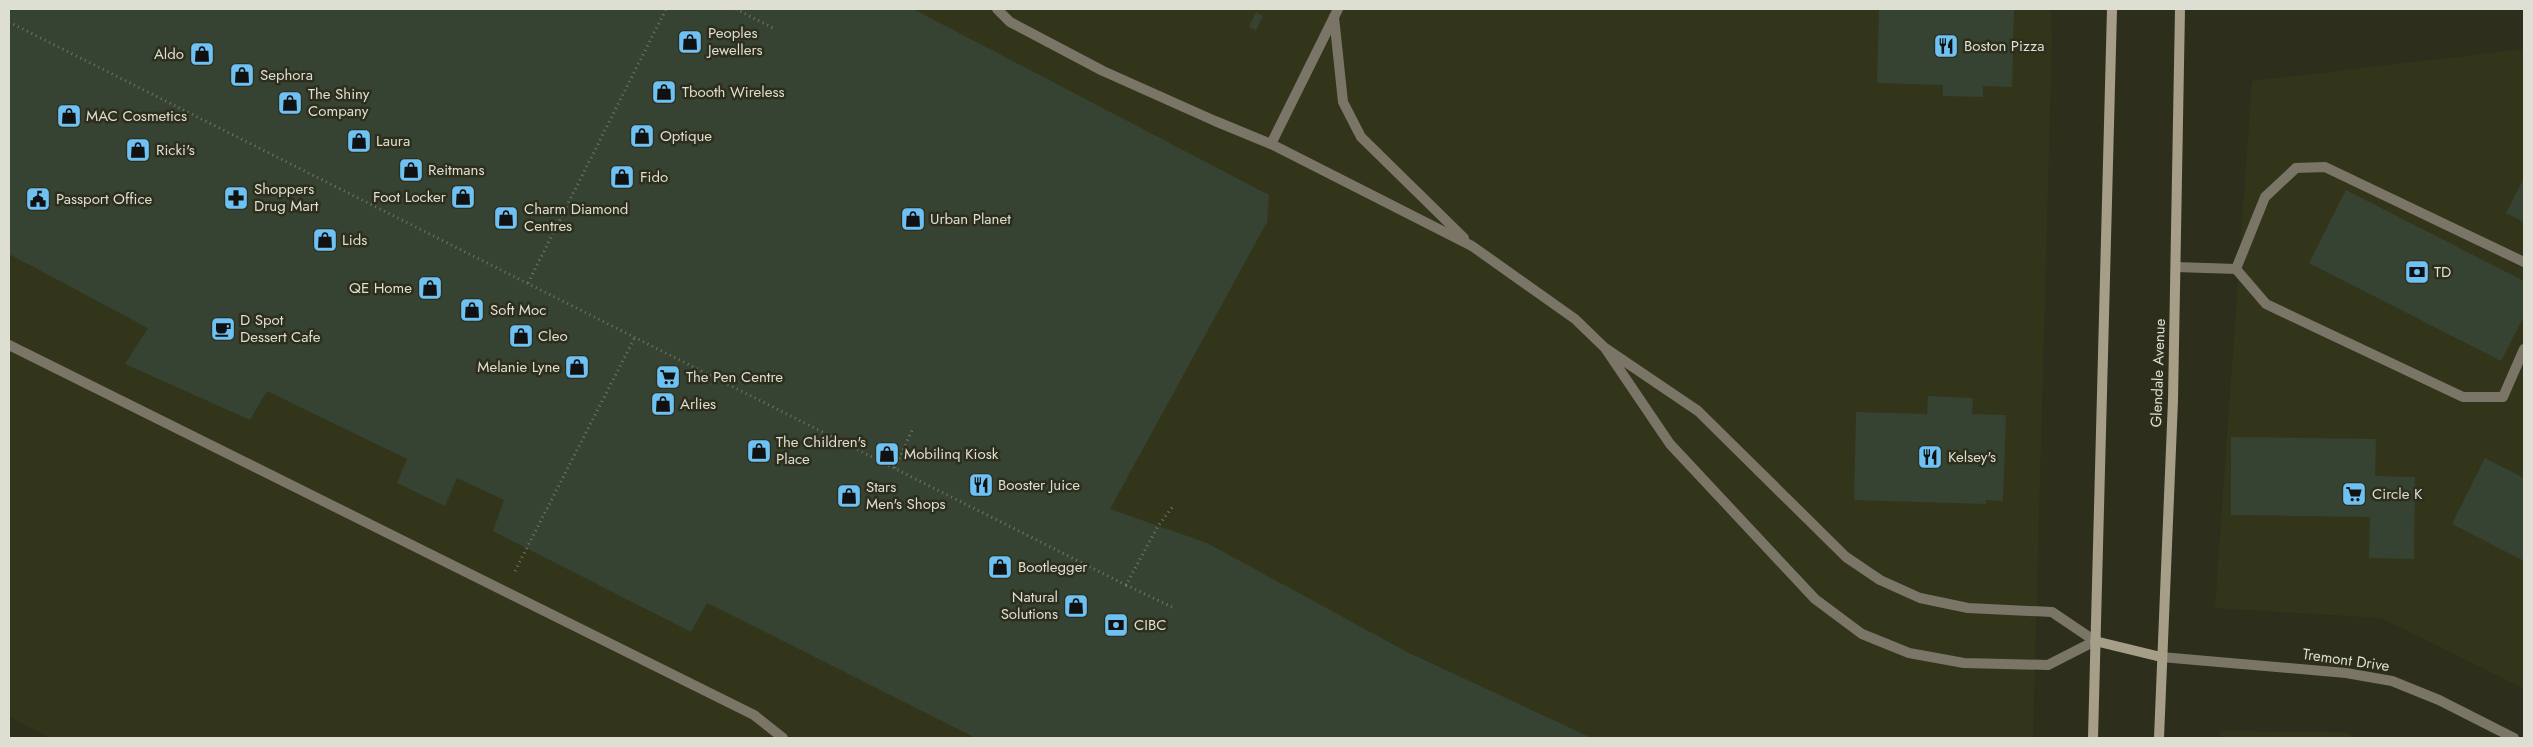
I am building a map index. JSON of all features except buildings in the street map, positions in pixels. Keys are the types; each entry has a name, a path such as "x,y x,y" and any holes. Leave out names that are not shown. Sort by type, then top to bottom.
{"main road":[{"path":"2093,738 2112,9"},
{"name":"Glendale Avenue","path":"2159,738 2173,400 2180,9"},
{"path":"2095,641 2162,657"}],"street":[{"path":"997,9 1010,22 1103,71 1215,122 1271,144 1472,246 1575,319 1605,348 1698,411 1846,558 1880,580 1920,598 1968,608 2052,612 2095,641 2048,665 1964,663 1909,653 1862,634 1814,599 1670,444 1605,348"},
{"path":"1271,144 1336,13"},
{"path":"1336,13 1342,102 1361,137 1472,246"},
{"path":"2236,269 2265,197 2296,168 2325,167 2524,262"},
{"path":"2176,267 2236,269 2266,304 2462,397 2503,396 2524,349"},
{"path":"9,345 754,715 783,738"},
{"name":"Tremont Drive","path":"2162,657 2346,672 2392,680 2439,700 2514,738"}],"path":[{"path":"528,283 666,9"},
{"path":"736,9 773,28"},
{"path":"9,22 1172,607"},
{"path":"526,548 635,337"},
{"path":"895,468 914,428"},
{"path":"1126,585 1158,526 1174,505"}],"shaded area":[{"path":"9,9 2050,9 2052,37 2033,738 51,738 9,717"},
{"path":"2524,49 2524,689 2381,618 2215,608 2252,81"},
{"path":"2220,731 2345,732 2358,738 2220,738"}],"place":[{"name":"Peoples Jewellers","path":"690,42"},
{"name":"Boston Pizza","path":"1946,46"},
{"name":"Aldo","path":"202,54"},
{"name":"Sephora","path":"242,75"},
{"name":"Tbooth Wireless","path":"664,92"},
{"name":"The Shiny Company","path":"290,103"},
{"name":"MAC Cosmetics","path":"69,116"},
{"name":"Optique","path":"642,136"},
{"name":"Laura","path":"359,141"},
{"name":"Ricki's","path":"138,150"},
{"name":"Reitmans","path":"411,170"},
{"name":"Fido","path":"622,177"},
{"name":"Foot Locker","path":"463,197"},
{"name":"Shoppers Drug Mart","path":"236,198"},
{"name":"Passport Office","path":"38,199"},
{"name":"Charm Diamond Centres","path":"506,218"},
{"name":"Urban Planet","path":"913,219"},
{"name":"Lids","path":"325,240"},
{"name":"TD","path":"2417,272"},
{"name":"QE Home","path":"430,288"},
{"name":"Soft Moc","path":"472,310"},
{"name":"D Spot Dessert Cafe","path":"223,329"},
{"name":"Cleo","path":"521,336"},
{"name":"Melanie Lyne","path":"577,367"},
{"name":"The Pen Centre","path":"668,377"},
{"name":"Arlies","path":"663,404"},
{"name":"The Children's Place","path":"759,451"},
{"name":"Mobilinq Kiosk","path":"887,454"},
{"name":"Kelsey's","path":"1930,457"},
{"name":"Booster Juice","path":"981,485"},
{"name":"Circle K","path":"2354,494"},
{"name":"Stars Men's Shops","path":"849,496"},
{"name":"Bootlegger","path":"1000,567"},
{"name":"Natural Solutions","path":"1076,606"},
{"name":"CIBC","path":"1116,625"}]}
